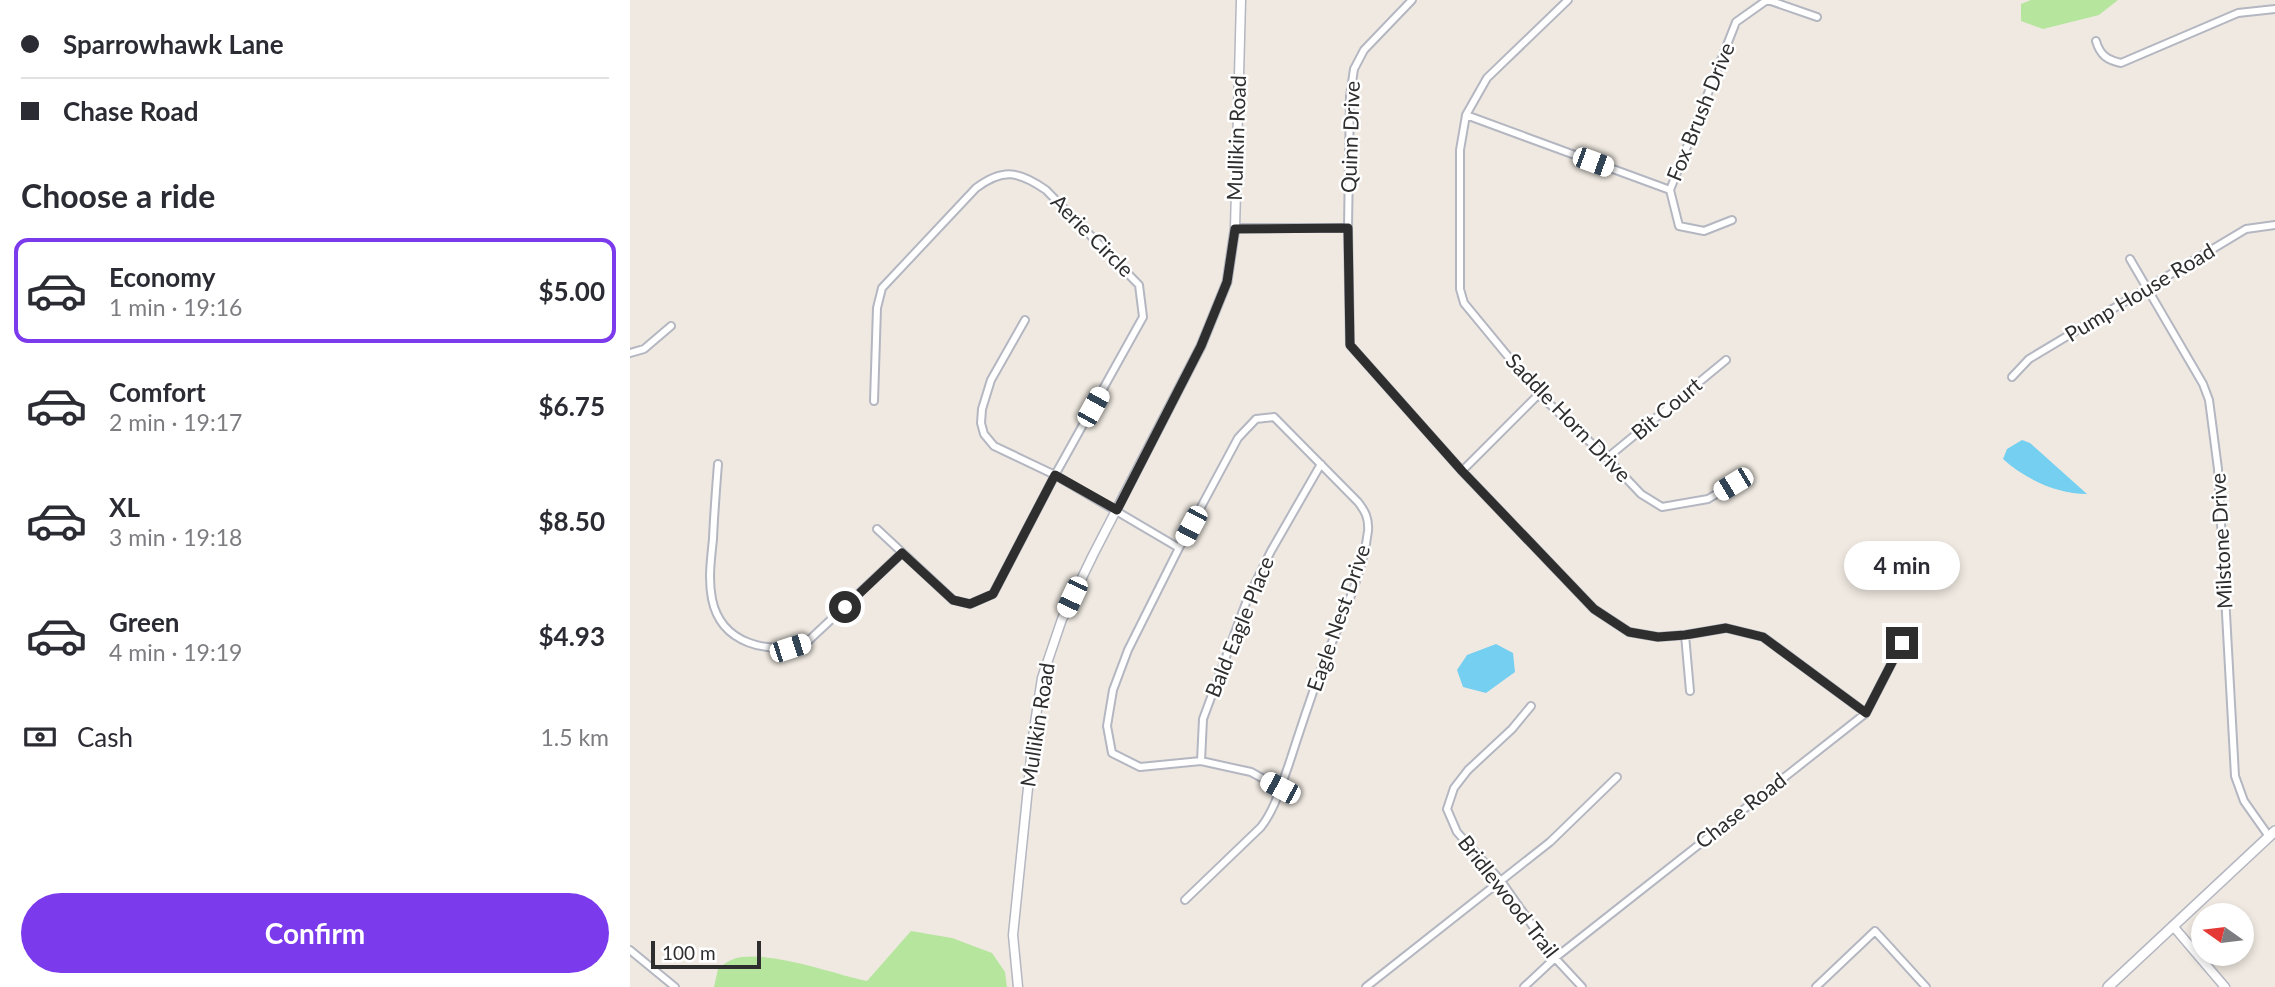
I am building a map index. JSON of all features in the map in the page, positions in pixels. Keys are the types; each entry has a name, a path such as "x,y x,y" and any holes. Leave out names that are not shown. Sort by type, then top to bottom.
{"main road":[{"path":"2108,987 2272,833"}],"street":[{"name":"Mullikin Road","path":"1018,987 1013,935 1034,729 1042,678 1062,619 1201,346 1227,282 1235,229 1241,0"},
{"name":"Quinn Drive","path":"1412,0 1364,50 1354,69 1350,96 1348,228 1350,345 1462,471 1594,609 1629,632 1658,637 1726,628 1763,637 1866,713"},
{"name":"Saddle Horn Drive","path":"1568,0 1487,78 1466,115 1460,150 1460,289 1464,303 1539,394 1641,494 1662,507 1708,499 1733,484"},
{"name":"Fox Brush Drive","path":"1732,220 1704,231 1679,226 1670,190 1736,22 1768,0 1817,18"},
{"path":"2096,41 2106,58 2121,63 2238,13 2275,9"},
{"path":"1466,115 1670,190"},
{"name":"Aerie Circle","path":"874,401 877,308 882,288 976,188 993,176 1011,174 1029,178 1046,190 1139,285 1143,317 1055,475 993,594 970,604 953,600 877,529"},
{"name":"Pump House Road","path":"2012,377 2029,359 2246,229 2275,225"},
{"path":"1235,229 1348,228"},
{"name":"Milstone Drive","path":"2130,259 2210,400 2218,469 2235,776 2244,801 2272,833"},
{"path":"1025,320 991,380 982,409 981,423 984,434 994,446 1055,475 1179,548"},
{"path":"630,353 644,349 671,326"},
{"name":"Bit Court","path":"1607,458 1726,360"},
{"path":"1462,471 1539,394"},
{"name":"Eagle Nest Drive","path":"1185,900 1261,827 1269,816 1280,788 1320,673 1356,579 1369,527 1366,513 1274,418 1256,418 1238,438 1128,650 1113,690 1107,726 1112,753 1140,767 1201,761 1251,772 1280,788"},
{"path":"718,464 710,581 712,602 723,623 747,642 775,649 806,643 902,553"},
{"name":"Bald Eagle Place","path":"1201,761 1203,719 1247,600 1271,551 1321,464"},
{"path":"1685,635 1690,691"},
{"name":"Chase Road","path":"1524,987 1555,958 1866,713 1902,643"},
{"name":"Bridlewood Trail","path":"1531,706 1512,729 1461,779 1454,788 1447,809 1457,832 1501,881 1555,958 1582,987"},
{"path":"1366,987 1550,842 1617,777"},
{"path":"2173,926 2225,987"},
{"path":"1816,987 1875,931 1926,987"},
{"path":"630,950 675,987"}],"green space":[{"path":"2031,0 2118,0 2099,15 2043,29 2021,21 2021,4"},
{"path":"911,931 952,938 992,953 1005,972 1007,987 714,987 718,969 735,958 742,957 788,961 867,981"}],"water":[{"path":"2022,440 2030,443 2087,494 2042,484 2003,459 2007,449"},
{"path":"1496,644 1513,653 1515,672 1486,693 1463,687 1457,670 1467,655"}],"route":[{"path":"845,607 902,553 953,600 970,604 993,594 1055,475 1117,510 1201,346 1227,282 1235,229 1348,228 1350,345 1462,471 1594,609 1629,632 1658,637 1726,628 1763,637 1866,713 1902,643"}]}
